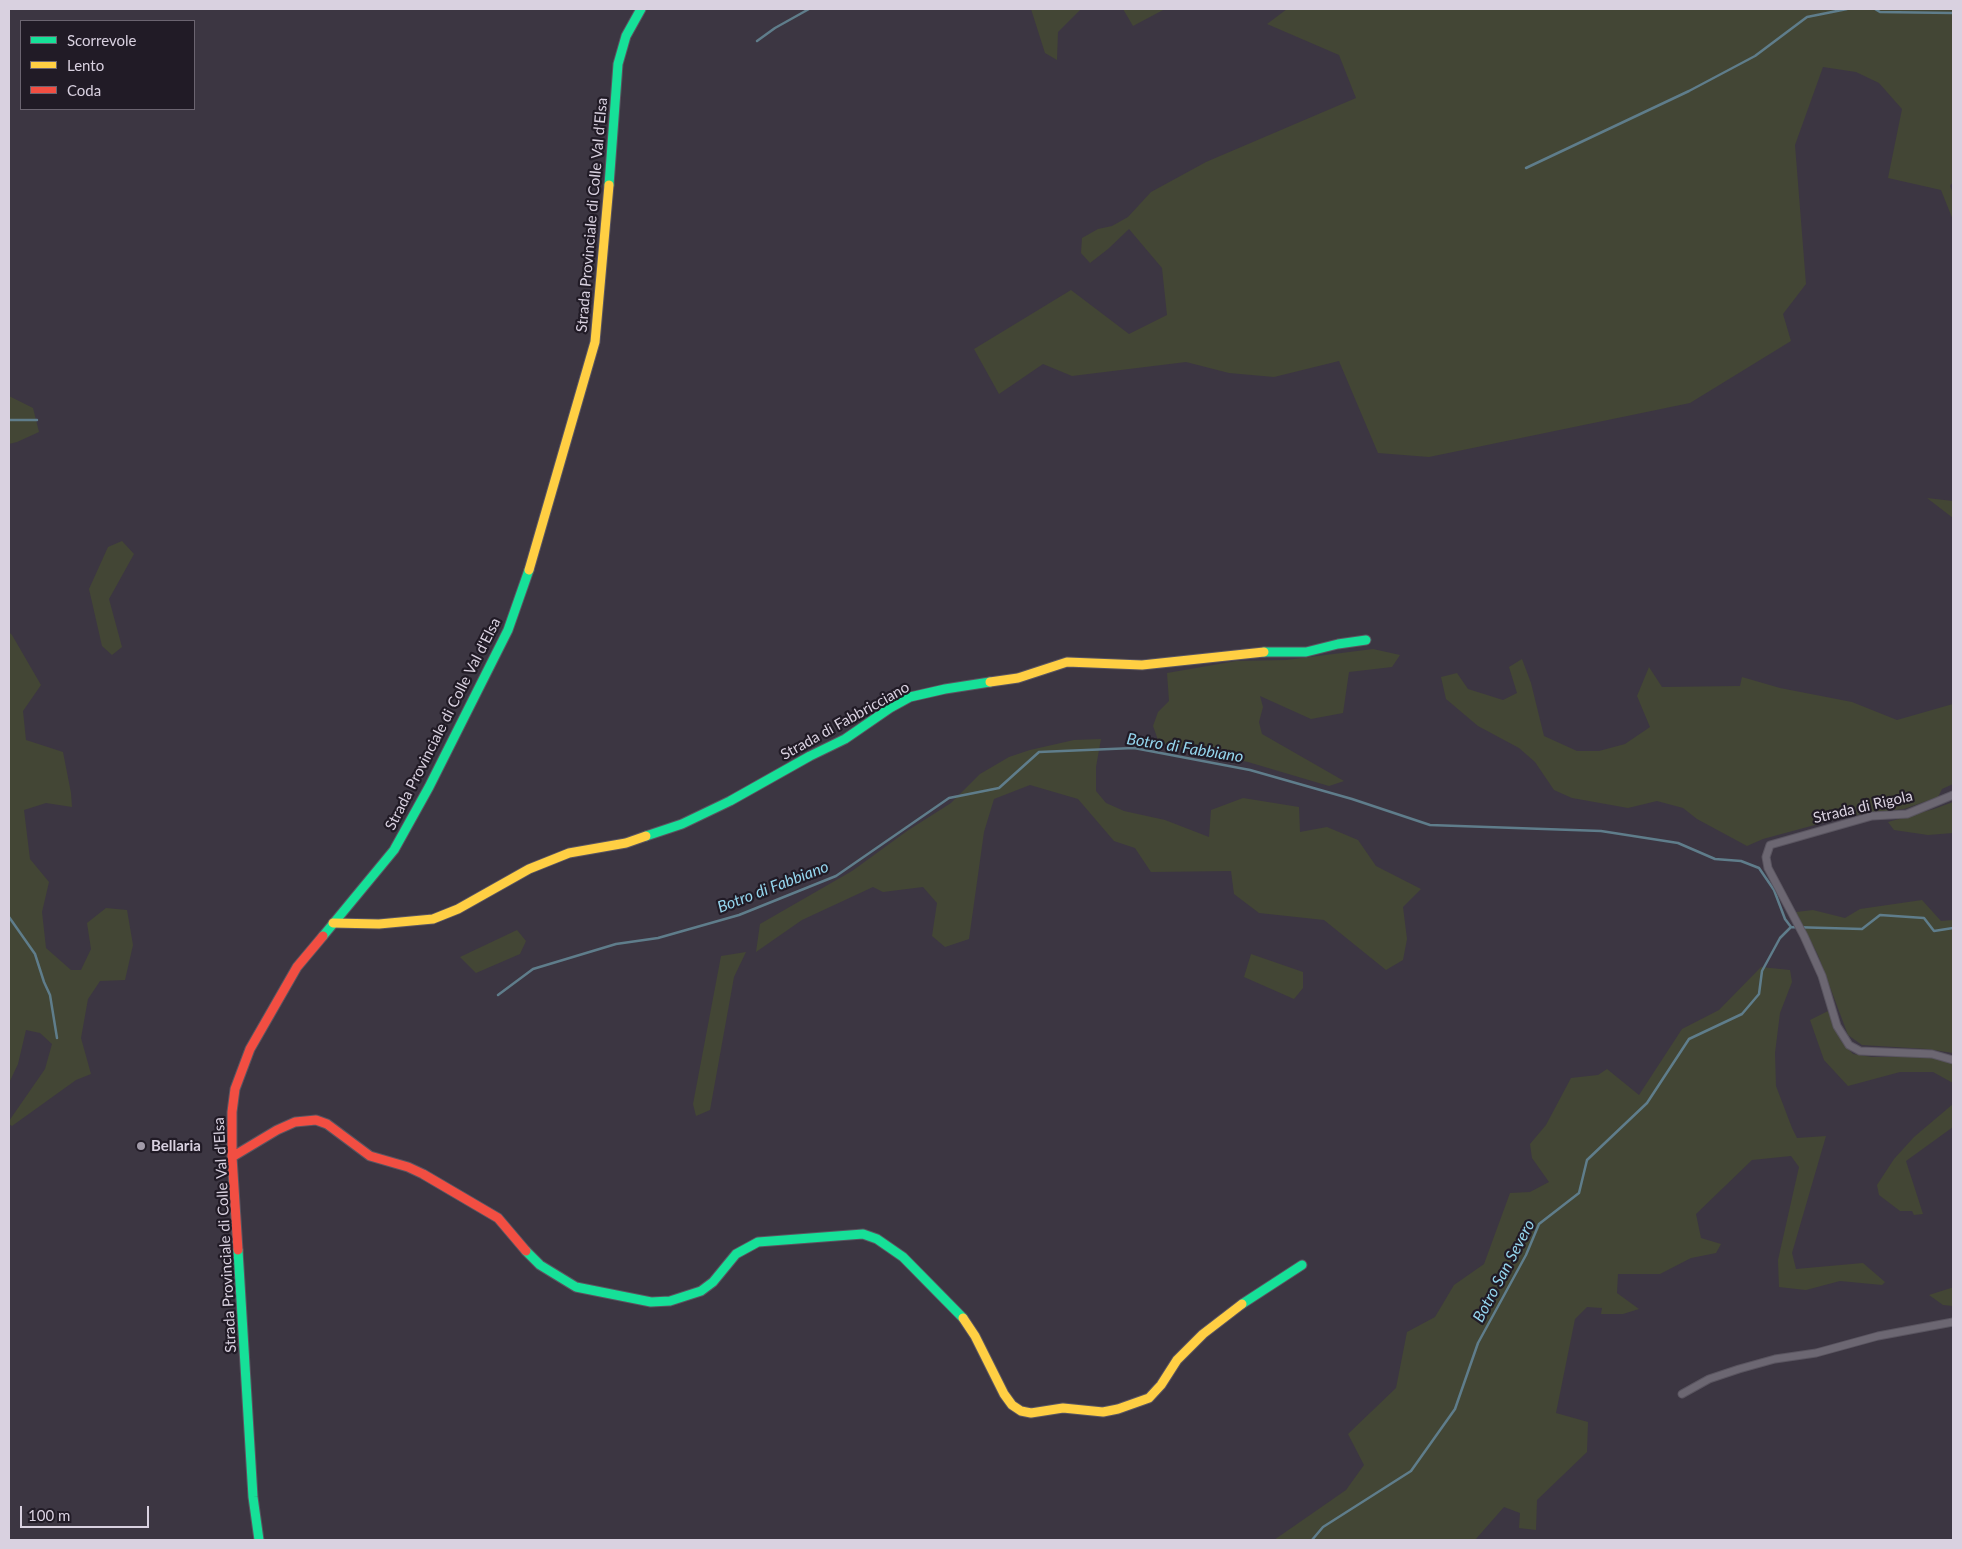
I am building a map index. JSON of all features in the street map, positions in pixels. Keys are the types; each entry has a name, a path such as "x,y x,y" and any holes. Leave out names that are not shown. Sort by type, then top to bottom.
{"street":[{"name":"Strada Provinciale di Colle Val d'Elsa","path":"259,1540 254,1509 232,1157 233,1100 237,1082 247,1055 290,976 394,850 508,630 530,567 595,342 618,64 626,36 642,9"},
{"name":"Strada di Fabbricciano","path":"333,923 378,924 433,919 458,909 529,869 569,853 626,843 682,824 730,801 846,738 890,708 910,697 946,688 1018,678 1067,662 1142,665 1219,658 1255,652 1306,652 1338,644 1366,640"},
{"name":"Strada di Rigola","path":"1953,795 1906,814 1872,816 1770,845 1766,857 1768,868 1796,920 1822,976 1837,1026 1849,1045 1860,1051 1932,1054 1953,1060"},
{"path":"232,1157 277,1130 295,1122 316,1120 327,1124 370,1156 408,1167 423,1174 498,1218 540,1265 560,1278 586,1289 651,1302 670,1301 701,1291 714,1282 736,1254 758,1242 863,1234 877,1239 903,1257 962,1317 975,1336 1004,1394 1016,1408 1031,1413 1063,1408 1103,1412 1118,1410 1148,1398 1161,1385 1177,1360 1203,1334 1255,1294 1302,1265"},
{"path":"1682,1394 1709,1379 1739,1369 1816,1353 1878,1336 1953,1322"}],"green space":[{"path":"1031,9 1123,9 1080,10 1058,32 1057,60 1045,53"},
{"path":"1123,9 1165,9 1133,26"},
{"path":"1287,9 1953,9 1953,182 1950,186 1953,193 1953,220 1941,190 1888,178 1902,109 1879,83 1856,72 1823,67 1795,145 1806,284 1783,314 1791,341 1690,403 1429,457 1378,453 1339,361 1274,377 1229,373 1186,362 1072,376 1043,364 999,394 974,349 1071,290 1129,334 1167,315 1162,268 1129,229 1090,263 1081,253 1082,238 1098,229 1112,226 1128,217 1151,192 1206,162 1356,98 1339,55 1267,24"},
{"path":"9,396 33,408 39,432 9,444"},
{"path":"1927,498 1953,501 1953,518"},
{"path":"122,541 134,554 109,599 122,647 112,655 102,646 89,589 108,547"},
{"path":"9,632 41,685 23,711 26,740 63,752 71,793 72,807 46,803 24,810 30,859 49,882 42,912 46,948 71,970 81,970 91,949 87,923 106,908 127,910 133,945 125,980 100,981 88,999 81,1038 91,1074 76,1080 12,1126 9,1124 9,1121 45,1069 52,1044 40,1033 26,1030 18,1064 9,1083"},
{"path":"1373,649 1400,655 1392,667 1349,672 1343,713 1311,719 1260,696 1263,707 1259,722 1262,734 1344,781 1329,786 1248,762 1159,743 1153,726 1158,712 1169,701 1167,673 1236,661 1286,660"},
{"path":"1522,659 1531,683 1544,736 1577,751 1599,751 1625,744 1650,727 1637,696 1649,667 1662,687 1740,686 1742,677 1780,688 1852,702 1897,720 1953,704 1953,784 1942,789 1938,797 1904,809 1848,816 1763,839 1747,846 1697,819 1683,808 1657,801 1628,808 1572,798 1554,790 1535,762 1519,748 1478,726 1446,699 1441,677 1457,673 1468,689 1503,700 1517,693 1509,667"},
{"path":"1101,739 1096,767 1096,791 1106,803 1124,811 1165,820 1209,837 1211,810 1243,798 1299,807 1300,832 1327,827 1358,840 1376,866 1421,889 1403,907 1407,939 1403,960 1386,970 1324,920 1259,913 1234,894 1231,871 1151,872 1135,848 1114,841 1078,799 1030,785 994,799 984,832 969,939 945,947 932,936 937,903 923,887 883,892 873,887 802,920 756,952 760,924 852,871 907,831 951,803 980,774 1009,757 1030,750 1074,740"},
{"path":"1953,802 1953,833 1928,835 1894,830 1888,822 1934,809"},
{"path":"1922,900 1941,921 1953,920 1953,1053 1927,1049 1862,1045 1848,1035 1818,955 1796,912 1813,910 1845,918 1860,909"},
{"path":"517,930 526,941 520,954 476,973 460,957"},
{"path":"746,952 734,977 710,1110 696,1116 693,1104 721,956"},
{"path":"1251,954 1303,972 1303,988 1294,999 1244,977"},
{"path":"1761,967 1790,970 1792,982 1780,1013 1775,1053 1776,1086 1792,1128 1797,1138 1826,1136 1792,1253 1796,1269 1863,1263 1885,1282 1882,1285 1840,1281 1806,1290 1779,1287 1778,1260 1799,1167 1791,1156 1752,1160 1696,1214 1701,1238 1721,1244 1716,1253 1691,1258 1660,1274 1618,1274 1617,1293 1639,1309 1623,1314 1601,1314 1602,1308 1587,1307 1575,1319 1556,1413 1588,1422 1587,1452 1537,1500 1536,1530 1519,1528 1520,1513 1504,1507 1475,1540 1274,1540 1346,1490 1364,1465 1348,1434 1396,1388 1407,1332 1435,1317 1454,1285 1484,1264 1510,1193 1530,1192 1549,1182 1532,1158 1530,1144 1546,1125 1571,1078 1598,1075 1607,1069 1639,1095 1682,1029 1719,1010"},
{"path":"1828,1011 1841,1041 1853,1054 1872,1057 1937,1057 1953,1064 1953,1083 1933,1072 1900,1072 1848,1086 1824,1060 1810,1020"},
{"path":"1953,1104 1953,1127 1906,1161 1923,1214 1914,1215 1912,1211 1900,1211 1879,1195 1877,1185 1894,1159 1914,1137"},
{"path":"1953,1288 1953,1306 1943,1305 1929,1295"}],"waterway":[{"path":"757,41 775,28 809,9"},
{"path":"1526,168 1689,91 1755,56 1807,17 1847,9"},
{"path":"1875,9 1880,12 1953,13"},
{"path":"9,420 37,420"},
{"name":"Botro di Fabbiano","path":"498,995 533,969 616,944 658,938 739,915 836,876 949,798 999,788 1039,752 1134,748 1250,770 1352,799 1430,825 1601,831 1678,843 1715,859 1741,861 1759,868 1774,890 1785,919 1791,927"},
{"path":"1791,927 1862,929 1880,915 1924,918 1934,931 1953,928"},
{"path":"9,917 35,954 50,995 57,1038"},
{"name":"Botro San Severo","path":"1312,1540 1323,1527 1411,1471 1455,1409 1478,1343 1526,1255 1539,1224 1579,1193 1587,1160 1647,1103 1689,1039 1742,1014 1759,994 1762,971 1780,938 1791,927"}],"traffic: fast":[{"path":"609,185 618,64 626,36 641,9"},
{"path":"323,936 394,850 429,787 508,630 529,570"},
{"path":"1264,652 1306,652 1338,644 1366,640"},
{"path":"646,836 682,824 730,801 810,756 845,739 890,708 910,697 990,682"},
{"path":"526,1251 540,1265 576,1287 651,1302 670,1301 701,1291 713,1282 736,1254 758,1242 863,1234 877,1239 903,1257 963,1318"},
{"path":"238,1250 253,1497 259,1540"},
{"path":"1242,1304 1302,1265"}],"traffic: slow":[{"path":"529,570 595,342 609,185"},
{"path":"990,682 1018,678 1067,662 1142,665 1264,652"},
{"path":"333,923 379,924 433,919 458,909 529,869 569,853 626,843 646,836"},
{"path":"963,1318 975,1336 1004,1394 1012,1405 1021,1411 1031,1413 1063,1408 1103,1412 1149,1398 1161,1385 1177,1360 1203,1334 1242,1304"}],"traffic: jam":[{"path":"238,1250 232,1157 232,1112 235,1089 250,1049 297,967 323,936"},
{"path":"232,1157 277,1130 295,1122 316,1120 327,1124 370,1156 408,1167 423,1174 498,1218 526,1251"}],"place":[{"name":"Bellaria","path":"141,1146"}]}
